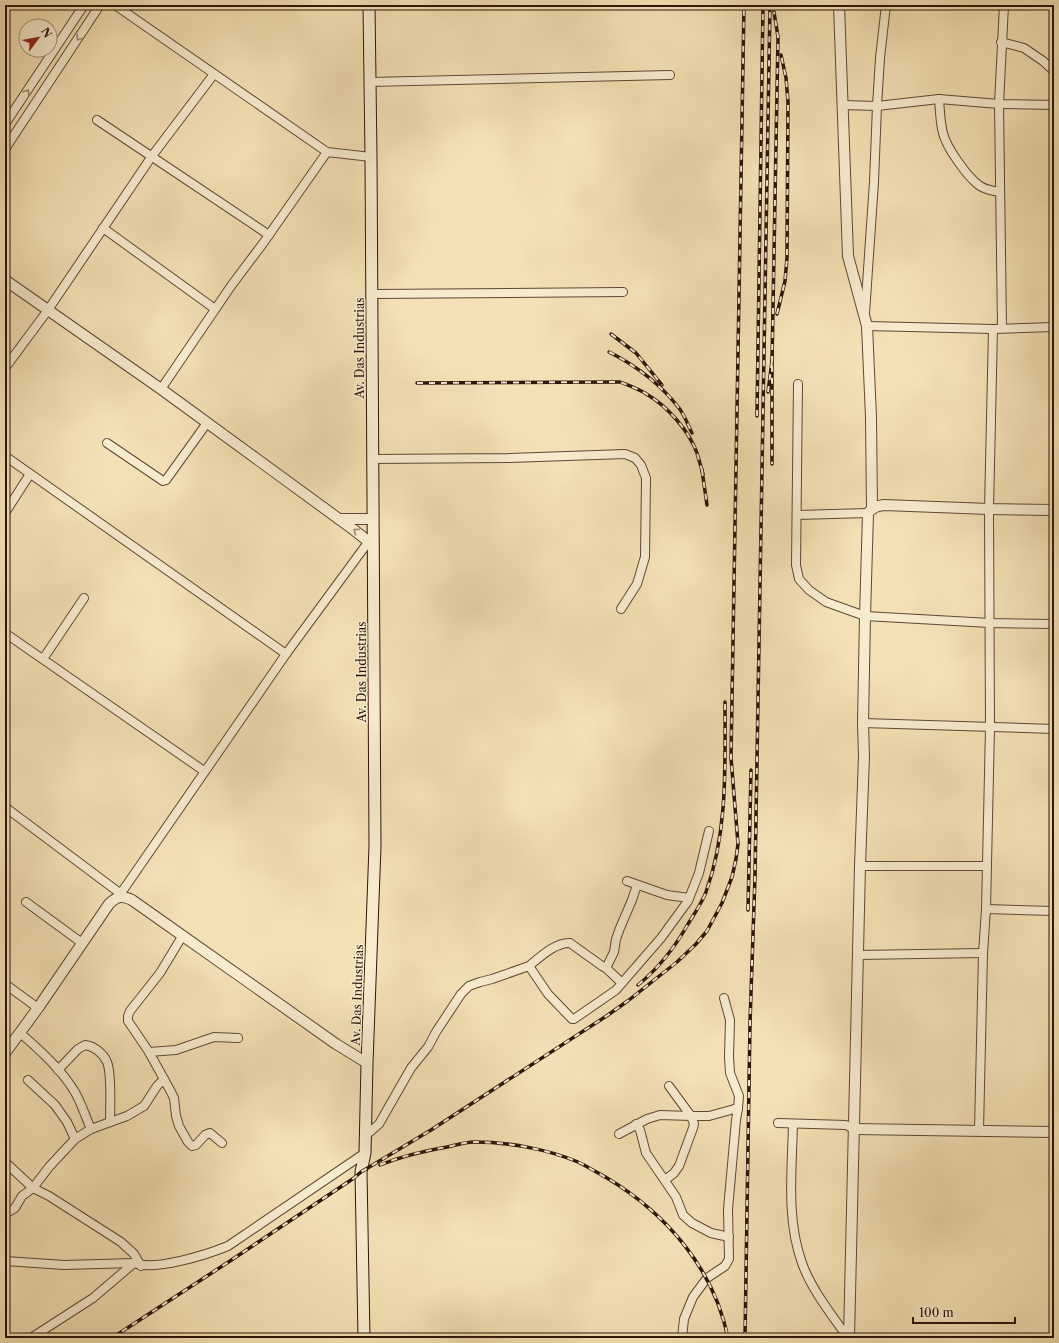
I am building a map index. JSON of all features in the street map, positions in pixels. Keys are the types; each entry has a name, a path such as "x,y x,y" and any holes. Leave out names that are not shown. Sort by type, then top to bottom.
{"main road":[{"name":"Av. Das Industrias","path":"364,1338 361,1172 366,1153 367,1064 375,846 371,543 373,519 369,5"}],"street":[{"path":"5,124 84,5"},
{"path":"5,149 8,136 100,5"},
{"path":"115,5 327,152 371,158"},
{"path":"839,5 848,256 866,322"},
{"path":"849,1338 860,866 864,770 863,723 865,616 870,511 871,417 866,322 880,58 886,5"},
{"path":"1002,328 999,104 1004,5"},
{"path":"1002,42 1024,48 1044,61 1054,70"},
{"path":"6,363 48,310 152,156 214,74"},
{"path":"369,82 670,75"},
{"path":"842,105 877,106 939,100 999,104 1054,105"},
{"path":"939,100 943,134 966,173 987,190 1000,192"},
{"path":"97,120 269,235"},
{"path":"160,389 231,286 327,152"},
{"path":"103,228 215,309"},
{"path":"5,280 160,389 371,543 286,654 120,895 109,904 38,1008 5,1053"},
{"path":"372,294 623,292"},
{"path":"866,322 993,329 1054,327"},
{"path":"979,1130 990,728 989,510 993,329"},
{"path":"798,384 796,565 799,579 809,590 826,602 865,616 990,623 1054,624"},
{"path":"107,443 163,481 166,480 207,423"},
{"path":"372,459 509,458 614,454 625,454 635,458 641,465 646,478 645,556 637,584 621,610"},
{"path":"5,456 286,654"},
{"path":"5,513 30,474"},
{"path":"797,515 870,511 877,506 884,505 989,510 1054,510"},
{"path":"339,519 373,519"},
{"path":"42,659 84,598"},
{"path":"5,633 204,771"},
{"path":"863,723 1054,730"},
{"path":"5,808 120,895 132,900 336,1044 367,1064"},
{"path":"529,966 548,994 572,1019 616,990 661,938 688,901 699,873 710,831"},
{"path":"860,866 986,866"},
{"path":"627,882 667,895 689,898"},
{"path":"606,968 614,952 616,939 637,885"},
{"path":"26,902 82,943"},
{"path":"986,909 1054,911"},
{"path":"183,935 160,973 133,1006 128,1016 128,1021 149,1052 174,1098 179,1126 190,1145 196,1145 205,1135 210,1133 222,1143"},
{"path":"365,1136 379,1124 404,1078 428,1047 461,994 470,986 529,966 554,948 565,943 570,943 606,968 622,983"},
{"path":"858,955 983,953"},
{"path":"5,984 38,1008"},
{"path":"682,1338 684,1319 693,1297 707,1278 725,1266 729,1259 728,1209 739,1096 730,1073 730,1020 724,998"},
{"path":"20,1033 58,1070 74,1091 91,1129"},
{"path":"149,1052 176,1050 214,1037 238,1038"},
{"path":"58,1070 78,1049 85,1045 91,1046 102,1055 107,1062 109,1071 110,1122"},
{"path":"5,1214 15,1208 22,1196 32,1188 75,1139 91,1129 127,1116 144,1106 157,1086 164,1079"},
{"path":"28,1080 55,1105 75,1139"},
{"path":"665,1180 674,1173 679,1166 694,1124 691,1116 669,1086"},
{"path":"619,1134 636,1124 660,1115 709,1116 738,1108"},
{"path":"636,1124 640,1130 646,1153 676,1197 684,1215 692,1223 711,1233 729,1237"},
{"path":"778,1124 846,1125 854,1129 1054,1132"},
{"path":"793,1124 790,1193 794,1236 802,1264 815,1289 849,1338"},
{"path":"5,1261 64,1265 137,1264 158,1266 210,1253 228,1246 366,1153"},
{"path":"5,1162 32,1188 49,1196 121,1242 134,1254 137,1264"},
{"path":"31,1338 93,1298 137,1264"}],"railway":[{"path":"112,1338 230,1261 361,1172 431,1130 608,1015 677,962 696,944 707,931 722,903 732,877 738,844 731,758 744,5"},
{"path":"757,416 763,5"},
{"path":"745,1338 750,1023 755,876 770,5"},
{"path":"772,362 778,37 774,12"},
{"path":"777,314 785,281 787,258 788,102 786,78 781,55"},
{"path":"611,334 636,353 662,385"},
{"path":"609,352 638,369 664,391 681,411 692,433"},
{"path":"768,392 772,361 772,464"},
{"path":"417,383 620,382 641,391 656,400 677,420 689,436 697,453 703,474"},
{"path":"702,470 707,505"},
{"path":"638,985 660,964 678,941 706,892 713,869 722,822 725,774 725,702"},
{"path":"748,910 751,770"},
{"path":"380,1165 413,1154 474,1142 500,1143 527,1147 553,1153 578,1162 629,1192 668,1226 685,1246 712,1289 728,1338"}]}
